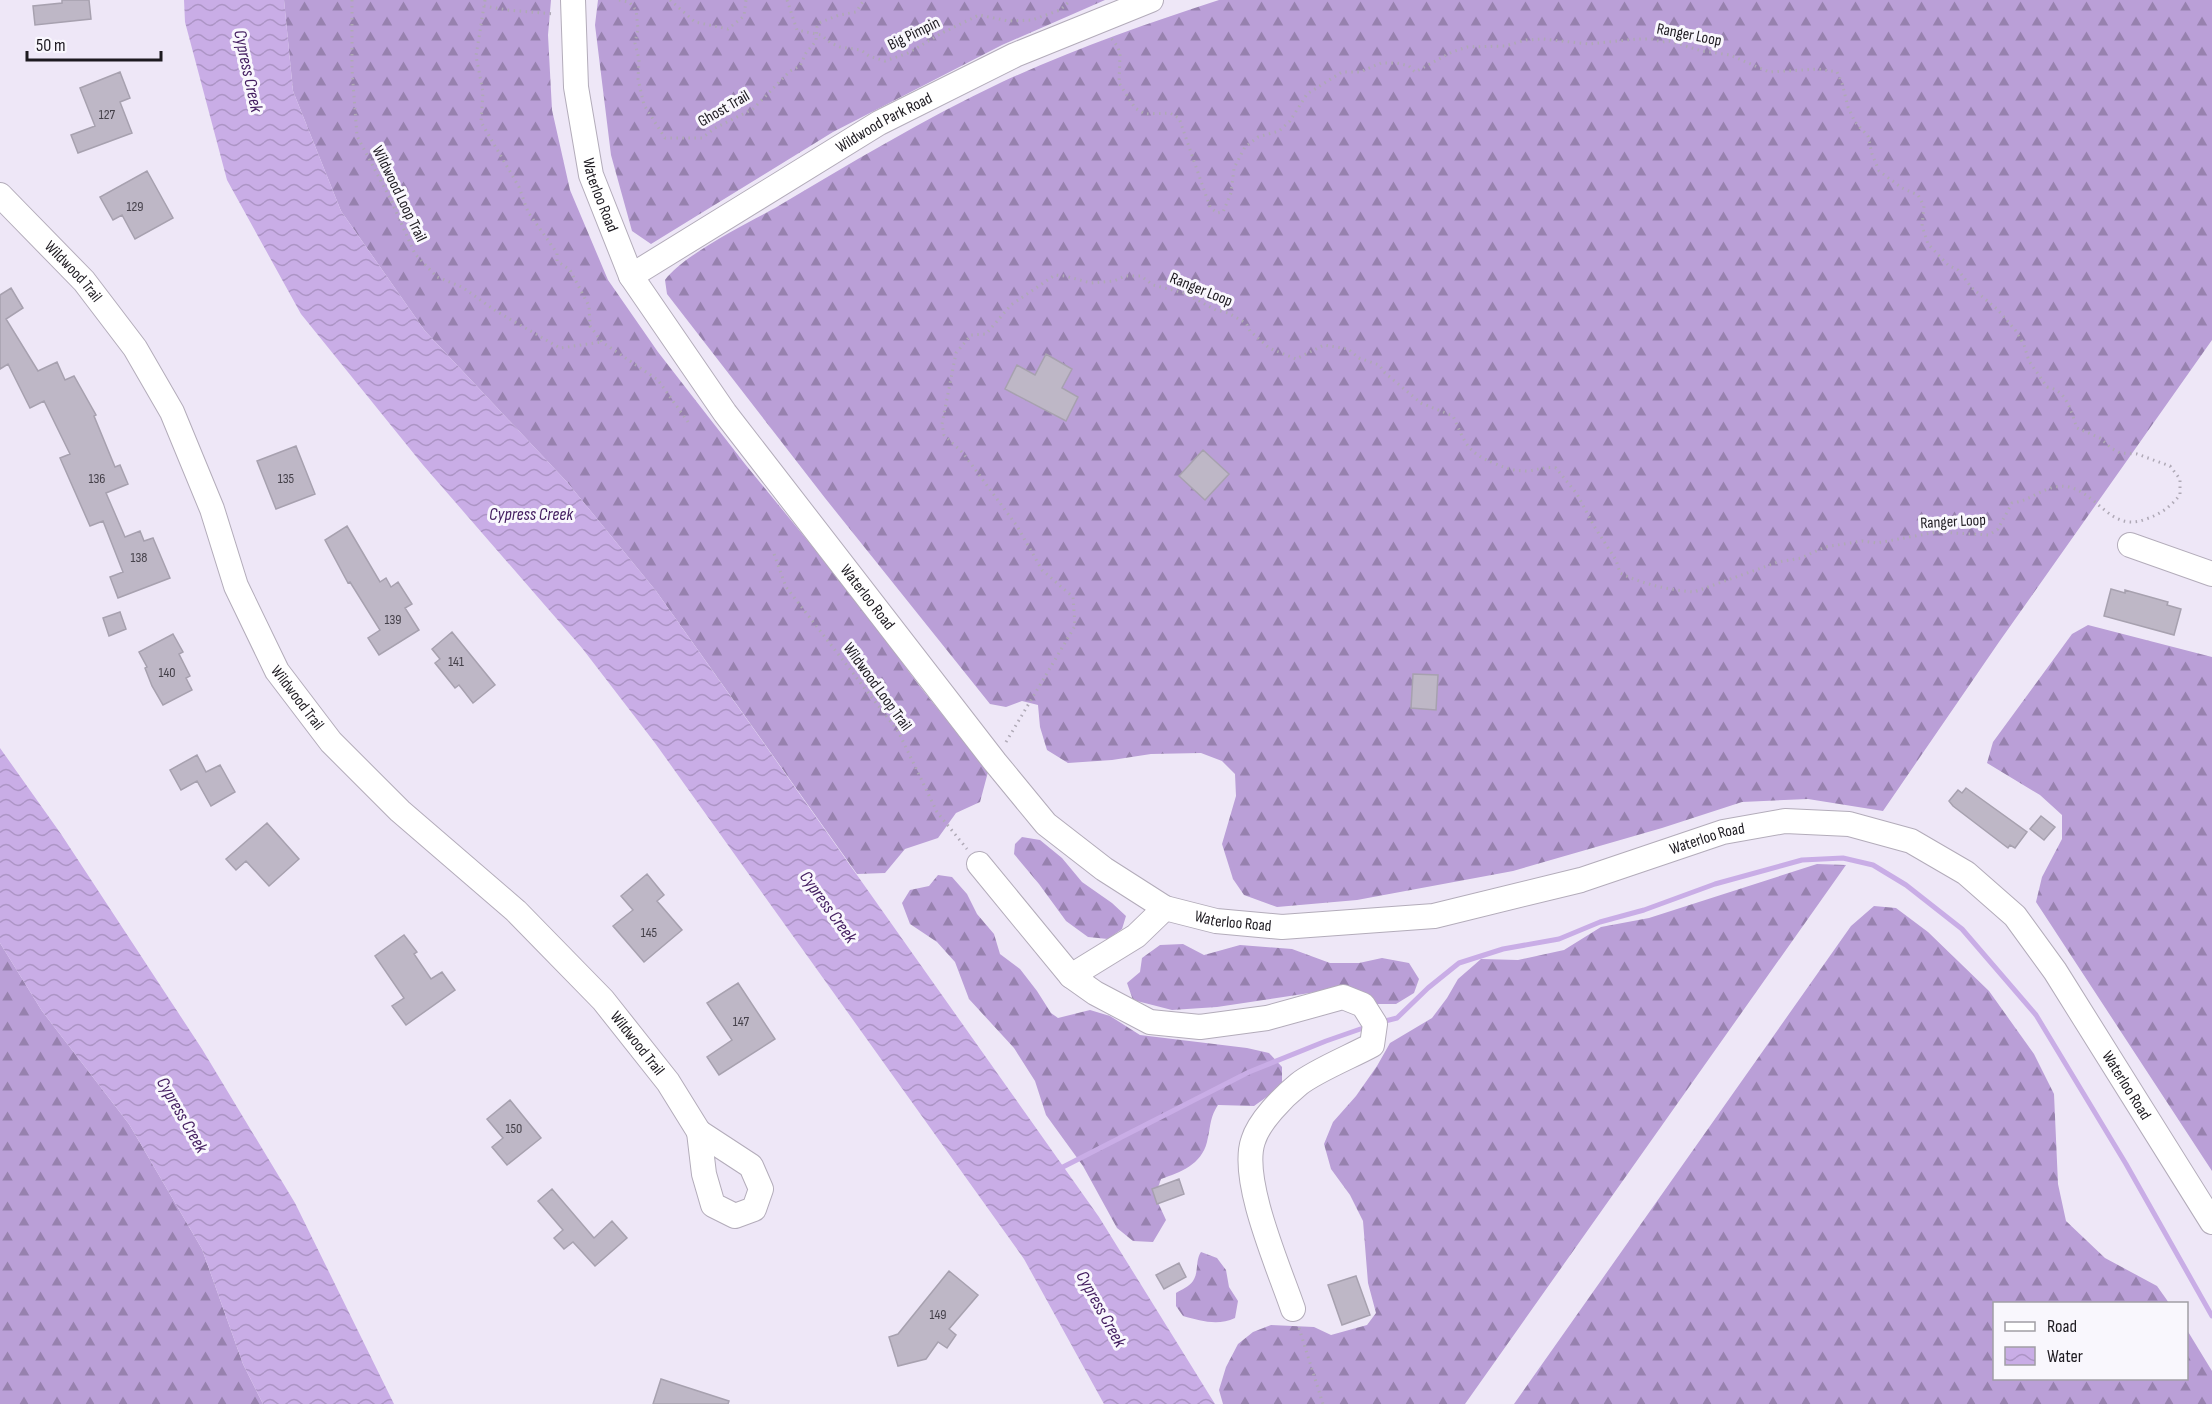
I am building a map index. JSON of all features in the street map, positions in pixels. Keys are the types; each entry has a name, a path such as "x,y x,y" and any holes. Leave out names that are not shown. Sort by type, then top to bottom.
{"street":[{"name":"Wildwood Park Road","path":"631,276 879,123 1015,55 1151,0"},
{"name":"Waterloo Road","path":"573,7 576,87 591,175 631,276 725,413 995,762 1046,824 1104,869 1165,908 1216,921 1282,927 1434,916 1581,880 1722,832 1785,821 1849,824 1911,842 1966,873 2015,916 2055,971 2212,1222"},
{"name":"Wildwood Trail","path":"0,195 84,281 135,348 172,412 212,509 236,586 276,671 337,748 400,811 516,911 603,1000 668,1082 699,1132"},
{"path":"2130,545 2212,574"},
{"path":"979,864 1071,976 1095,993 1150,1022 1200,1027 1267,1018 1343,997 1363,1005 1375,1024 1372,1045 1300,1083 1271,1110 1253,1140 1249,1170 1257,1204 1293,1309"},
{"path":"1071,976 1136,936 1165,908"}],"path":[{"name":"Wildwood Loop Trail","path":"352,0 352,70 357,136 390,198 415,254 437,278 462,287 496,312 560,348 602,342"},
{"path":"485,0 476,56 483,92 481,122 519,188 528,212 557,253 557,261 570,270 590,306 590,326 602,342 658,381 688,422"},
{"name":"Ghost Trail","path":"620,0 629,2 636,10 638,29 635,43 639,60 638,79 644,105 664,138 702,138 715,128 753,109 790,71 800,66 806,53 816,41 816,27 819,23 839,15 856,12 864,0"},
{"path":"670,0 695,22 728,29 744,16 746,0"},
{"name":"Big Pimpin","path":"787,0 797,30 816,33 840,46 861,50 869,56 885,61 908,54 942,33 979,15 1009,21 1032,20 1060,10 1071,0"},
{"path":"484,6 507,10 573,7"},
{"name":"Ranger Loop","path":"995,762 1075,626 1073,597 1042,570 1017,526 963,453 944,435 942,424 956,353 970,335 986,334 1011,305 1055,275 1091,283 1114,281 1125,276 1141,276 1153,285 1184,293 1216,310 1228,313 1246,323 1250,331 1269,348 1296,358 1324,345 1348,349 1359,357 1379,365 1385,373 1421,403 1453,416 1465,441 1477,456 1511,470 1536,470 1547,466 1556,468 1577,494 1616,560 1620,573 1631,579 1682,591 1694,592 1778,562 1801,558 1825,547 1862,541 1877,543 1937,532 1989,536 1998,529 2012,503 2058,486 2069,486 2080,491 2125,523 2141,521 2158,514 2180,495 2180,478 2170,466 2137,454 2120,453 2100,438 2077,428 2065,398 2055,388 2047,387 2029,361 2024,345 2016,332 1998,310 1972,288 1958,270 1948,265 1928,244 1922,226 1924,206 1918,195 1902,188 1880,171 1872,154 1868,136 1855,122 1848,107 1837,72 1818,69 1769,72 1730,55 1652,39 1589,44 1542,39 1526,40 1505,46 1467,46 1415,72 1409,66 1381,63 1360,72 1342,72 1307,94 1290,121 1279,131 1258,137 1245,147 1234,168 1231,193 1227,203 1223,212 1217,213 1210,207 1179,118 1170,113 1145,114 1136,108 1119,83 1118,47 1112,41 1101,20"},
{"name":"Wildwood Loop Trail","path":"774,554 786,586 897,731 937,812 979,864"},
{"path":"1293,1309 1323,1404"}],"green space":[{"path":"284,0 551,0 548,35 552,110 570,190 608,280 658,352 745,464 853,596 918,684 988,772 980,802 956,813 938,838 905,849 885,873 857,874 656,591 567,482 425,331 341,211 293,91"},
{"path":"598,0 1105,0 1002,45 833,132 651,244 632,231 611,155 595,25"},
{"path":"1219,0 2212,0 2212,340 1883,811 1808,799 1742,802 1662,828 1513,871 1357,900 1277,907 1244,895 1233,879 1222,844 1236,796 1235,774 1222,761 1201,753 1151,754 1068,763 1047,750 1040,727 1038,705 1022,701 1006,707 990,704 825,498 667,294 665,280 700,250 887,142 973,96 1082,48"},
{"path":"2088,625 2212,657 2212,1171 2036,902 2042,877 2062,839 2062,815 2040,795 1987,763 1993,742 2072,634"},
{"path":"1022,837 1040,840 1062,858 1082,882 1112,903 1126,916 1122,929 1108,939 1088,937 1066,921 1014,854 1015,844"},
{"path":"1817,864 1846,865 1465,1404 1223,1404 1219,1390 1226,1367 1238,1344 1253,1332 1271,1325 1314,1327 1331,1335 1367,1325 1376,1313 1368,1283 1363,1221 1350,1195 1331,1169 1324,1144 1333,1122 1356,1096 1390,1043 1432,1018 1458,979 1481,959 1518,960 1564,950 1601,927 1649,918"},
{"path":"938,875 952,877 967,894 977,914 994,934 1000,954 1020,969 1051,1013 1058,1018 1090,1010 1110,1016 1140,1035 1247,1048 1269,1053 1282,1067 1282,1086 1254,1106 1218,1105 1207,1142 1200,1156 1183,1170 1161,1179 1155,1196 1166,1220 1153,1242 1133,1241 1117,1228 1083,1166 1046,1115 1035,1081 1014,1048 969,999 955,962 937,942 910,924 902,903 910,890 929,886"},
{"path":"1874,906 1896,908 1928,932 1989,991 2034,1054 2054,1094 2058,1184 2066,1221 2105,1258 2157,1286 2168,1302 1993,1302 1993,1380 2188,1380 2188,1332 2212,1371 2212,1404 1514,1404 1851,926"},
{"path":"0,943 42,1011 129,1124 202,1249 243,1364 263,1404 0,1404"},
{"path":"1183,944 1204,955 1240,945 1292,949 1330,963 1359,963 1382,958 1409,963 1419,979 1414,993 1396,1004 1373,1004 1323,991 1217,1007 1172,1010 1133,1000 1127,983 1140,972 1142,958 1160,945"},
{"path":"1201,1252 1217,1258 1226,1270 1229,1287 1238,1301 1235,1318 1222,1322 1203,1321 1183,1316 1176,1306 1176,1293 1193,1281"}],"water":[{"name":"Cypress Creek","path":"184,0 284,0 293,91 341,211 425,331 567,482 656,591 1099,1217 1215,1404 1104,1404 1024,1259 655,743 582,648 423,465 301,314 227,180 185,22"},
{"name":"Cypress Creek","path":"0,748 61,834 202,1049 295,1203 394,1404 263,1404 243,1364 202,1249 129,1124 42,1011 0,943"}],"building":[{"path":"62,0 89,0 91,19 35,25 33,6 62,3"},
{"path":"120,72 130,98 120,102 132,133 78,153 71,135 95,126 80,88"},
{"path":"147,171 173,218 135,239 122,215 113,220 100,197"},
{"path":"11,288 23,308 6,319 38,371 57,362 65,380 74,376 96,415 94,416 115,467 120,465 128,484 106,493 125,537 140,531 144,541 153,538 170,578 118,598 110,577 123,572 103,521 90,526 60,458 70,454 44,401 30,408 8,364 0,369 0,295"},
{"path":"1046,354 1072,369 1062,388 1078,397 1066,421 1005,389 1017,365 1035,375"},
{"path":"296,446 315,494 276,509 257,461"},
{"path":"1203,450 1229,474 1205,500 1179,476"},
{"path":"347,526 380,582 386,578 391,587 398,582 412,604 405,608 419,630 379,655 368,638 380,630 350,582 348,583 325,540"},
{"path":"2111,589 2125,593 2125,590 2168,602 2167,605 2181,609 2174,635 2104,616"},
{"path":"120,612 126,629 109,636 103,618"},
{"path":"452,632 495,685 473,703 459,685 455,688 435,663 440,659 432,649"},
{"path":"173,634 183,652 179,654 190,676 186,678 192,690 163,705 152,686 145,668 147,667 139,652"},
{"path":"1413,674 1438,675 1436,710 1411,708"},
{"path":"197,755 206,772 220,765 235,792 211,806 197,781 181,790 170,770"},
{"path":"1966,788 2027,832 2015,848 2010,845 2008,848 1953,806 1949,801 1958,790 1962,793"},
{"path":"2041,816 2055,827 2044,840 2030,829"},
{"path":"267,823 299,859 269,886 246,861 236,870 226,859"},
{"path":"647,874 664,895 657,901 682,930 644,962 613,926 633,910 621,896"},
{"path":"404,935 417,952 414,954 431,979 442,972 455,990 406,1025 392,1006 404,998 375,956"},
{"path":"738,983 775,1039 719,1075 707,1057 732,1040 707,1003"},
{"path":"510,1100 541,1138 507,1165 492,1147 503,1138 487,1119"},
{"path":"1179,1179 1184,1194 1157,1204 1152,1189"},
{"path":"552,1189 594,1238 612,1221 627,1238 595,1266 573,1242 564,1249 554,1238 563,1230 538,1201"},
{"path":"1179,1263 1186,1277 1164,1289 1156,1275"},
{"path":"949,1271 978,1295 949,1329 956,1335 947,1348 938,1342 926,1359 898,1366 889,1337 898,1334"},
{"path":"1356,1276 1370,1315 1342,1325 1328,1285"},
{"path":"661,1379 729,1401 728,1404 653,1404"}],"waterway":[{"path":"1381,1022 1397,1018 1428,988 1459,963 1503,949 1559,939 1600,922 1644,910 1715,884 1802,860 1843,858 1873,865 1906,885 1962,929 2036,1015 2126,1164 2212,1316"},
{"path":"1059,1169 1249,1072 1369,1026"}]}
